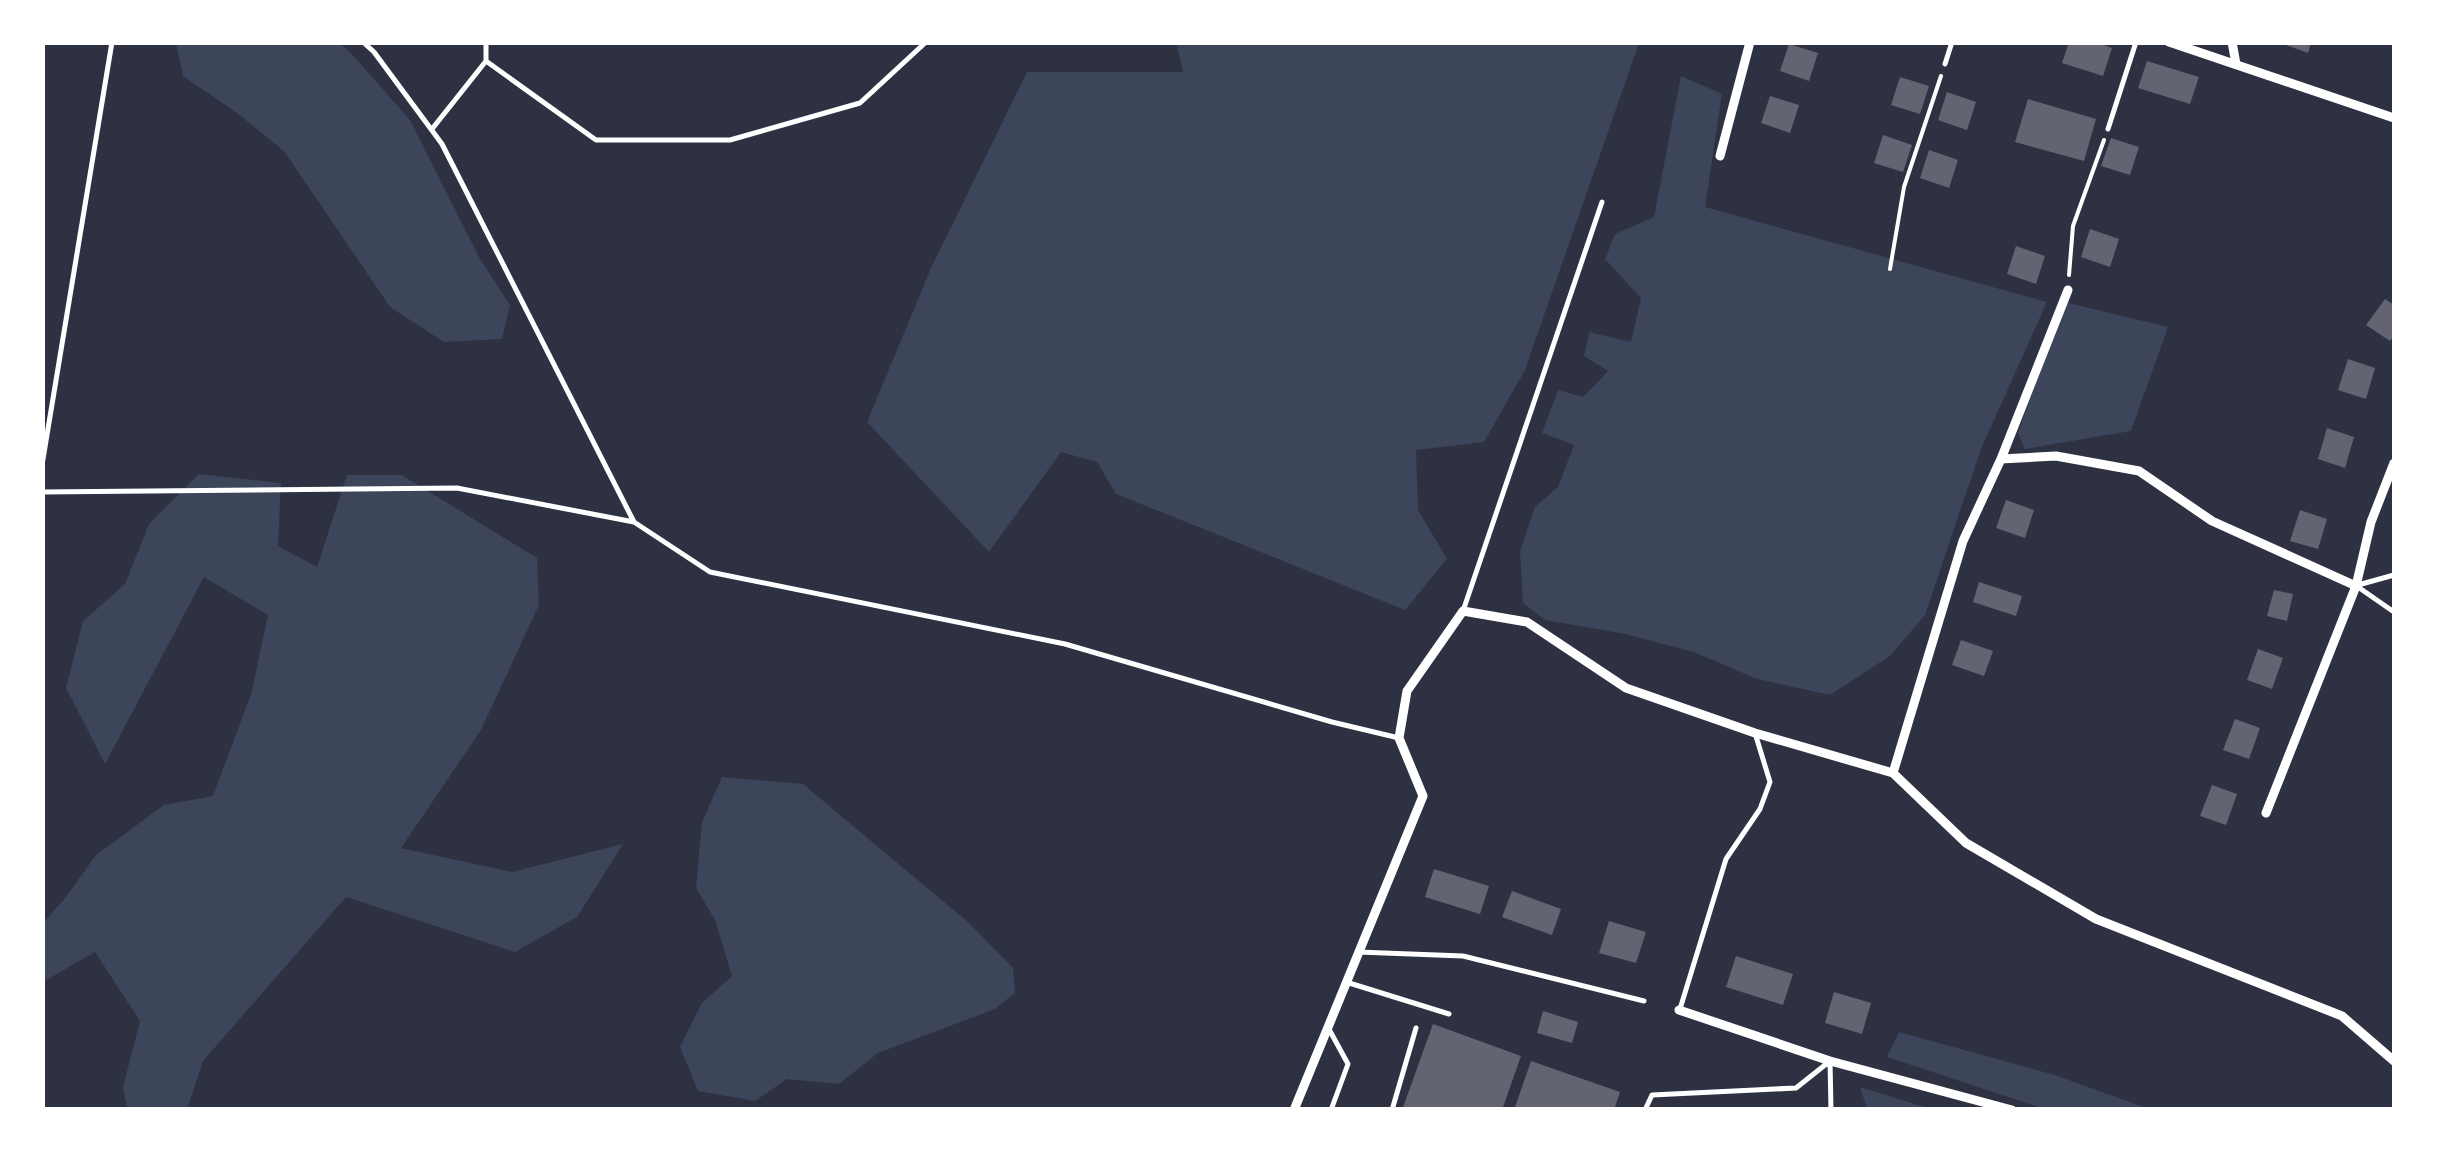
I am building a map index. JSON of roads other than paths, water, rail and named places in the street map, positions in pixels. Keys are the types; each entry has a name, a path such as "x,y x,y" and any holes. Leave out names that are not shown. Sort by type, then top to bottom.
{"street":[{"path":"1720,156 1750,42"},
{"path":"2168,42 2394,118"},
{"path":"2232,42 2236,64"},
{"path":"1893,773 1963,541 2001,459 2068,290"},
{"path":"2001,459 2056,456 2140,471 2212,521 2356,586"},
{"path":"2266,813 2356,586 2371,522 2394,463"},
{"path":"1294,1110 1423,796 1399,738 1407,691 1463,612 1527,622 1626,688 1755,733 1893,773 1966,843 2096,919 2342,1016 2394,1061"},
{"path":"1680,1010 1830,1061 2012,1110"}],"lane":[{"path":"42,466 112,42"},
{"path":"363,42 442,144 634,522"},
{"path":"431,129 486,60 486,42"},
{"path":"486,60 596,140 730,140 860,103 926,42"},
{"path":"1945,64 1952,42"},
{"path":"2108,129 2136,42"},
{"path":"1463,612 1602,202"},
{"path":"42,492 457,488 634,522 710,572 1065,644 1399,738"},
{"path":"2356,586 2394,575"},
{"path":"2356,586 2394,612"},
{"path":"1680,1010 1726,859 1760,809 1770,782 1755,733"},
{"path":"1358,952 1463,956 1644,1001"},
{"path":"1346,982 1449,1014"},
{"path":"1328,1027 1348,1064 1330,1110"},
{"path":"1392,1110 1416,1028"},
{"path":"1645,1110 1652,1095 1796,1088 1830,1061"},
{"path":"1830,1061 1831,1110"}]}
